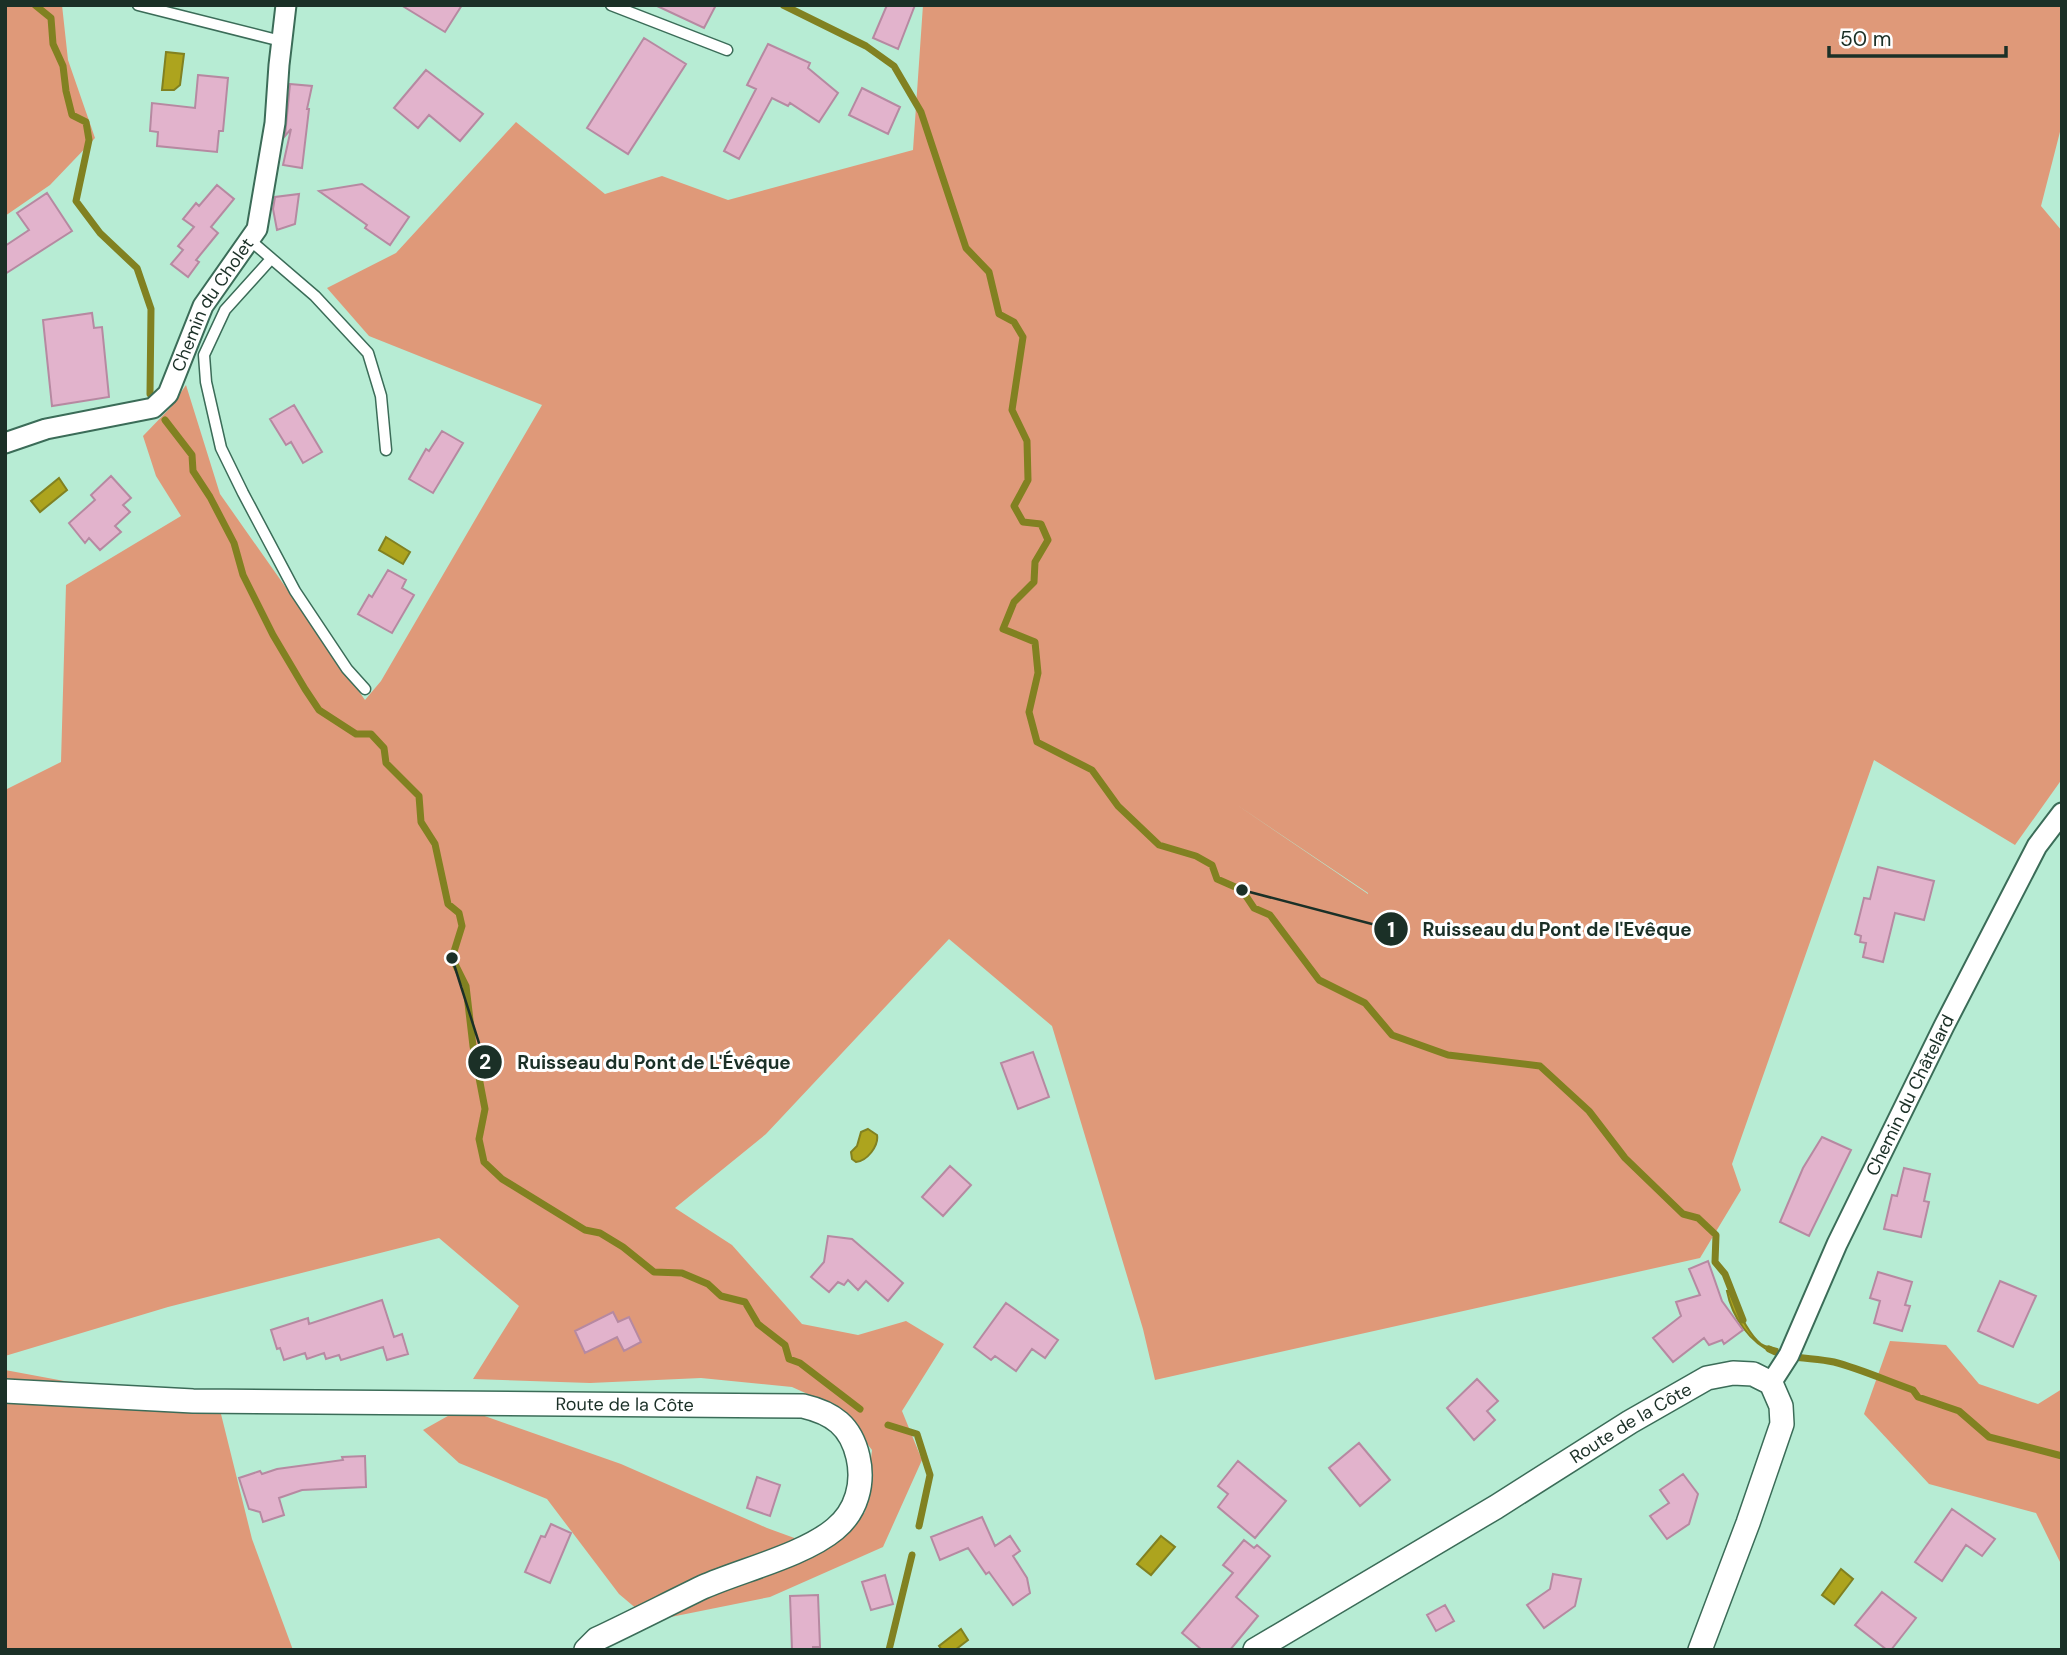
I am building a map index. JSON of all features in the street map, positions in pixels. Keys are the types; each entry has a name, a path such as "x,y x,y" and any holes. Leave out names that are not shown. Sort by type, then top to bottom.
{"street":[{"name":"Chemin du Cholet","path":"5,443 46,429 153,408 168,394 203,306 251,241 260,220 275,123 286,5"},
{"name":"Chemin du Châtelard","path":"1771,1383 1789,1356 1837,1244 1944,1026 2037,846 2062,813"},
{"name":"Route de la Côte","path":"1255,1650 1707,1378 1733,1373 1753,1374 1771,1383"},
{"path":"1700,1650 1782,1424 1781,1406 1771,1383"},
{"name":"Route de la Côte","path":"5,1391 193,1401 803,1406 822,1410 838,1421 854,1439 859,1462 858,1495 836,1529 806,1547 704,1587 597,1639 586,1650"}],"lane":[{"path":"138,5 281,41"},
{"path":"611,5 727,50"},
{"path":"251,241 315,296 368,353 381,396 386,450"},
{"path":"271,259 225,310 204,355 205,382 221,448 243,493 295,591 347,669 365,689"}],"shaded area":[{"path":"5,5 62,5 68,60 95,138 50,185 5,216"},
{"path":"923,5 2062,5 2062,124 2041,206 2062,231 2062,779 2015,845 1874,760 1732,1164 1741,1190 1700,1258 1155,1380 1143,1329 1052,1026 949,939 766,1134 675,1208 732,1245 802,1324 858,1335 906,1321 944,1344 902,1411 922,1460 883,1547 770,1597 651,1621 619,1594 547,1499 459,1463 423,1430 462,1408 621,1464 767,1528 819,1547 842,1538 865,1512 872,1450 839,1408 792,1387 701,1378 590,1383 473,1379 519,1306 439,1238 168,1307 5,1356 5,790 61,762 66,585 181,516 156,476 143,436 171,407 186,385 220,494 365,700 381,681 542,405 369,336 327,288 396,253 516,122 605,194 662,176 728,200 913,150","holes":["1234,803 1368,893 1368,894"]},
{"path":"166,52 184,54 180,85 174,90 162,90"},
{"path":"59,478 67,490 40,512 31,501"},
{"path":"386,537 410,552 403,564 379,550"},
{"path":"868,1129 877,1135 876,1144 868,1156 856,1162 852,1159 851,1152 857,1146 861,1132"},
{"path":"1727,1291 1751,1334 1763,1345 1777,1349 1774,1353 1757,1343 1743,1328 1729,1301"},
{"path":"1890,1341 1946,1345 1979,1384 2038,1404 2062,1389 2062,1566 2036,1513 1929,1484 1864,1414"},
{"path":"5,1370 220,1410 252,1539 293,1650 5,1650"},
{"path":"1161,1536 1175,1547 1151,1575 1137,1564"},
{"path":"1841,1569 1853,1579 1834,1604 1822,1595"},
{"path":"961,1629 968,1640 955,1650 942,1650 939,1646"}],"building":[{"path":"401,5 462,5 445,32"},
{"path":"655,5 716,5 704,28"},
{"path":"887,5 915,5 898,49 873,38"},
{"path":"644,38 686,64 628,154 587,128"},
{"path":"768,44 810,63 808,68 838,93 819,122 790,103 788,106 772,98 739,159 724,151 756,89 747,85"},
{"path":"426,70 483,114 460,141 429,115 418,128 394,108"},
{"path":"198,75 228,78 223,131 219,131 217,152 157,146 158,132 150,131 152,103 195,108"},
{"path":"290,84 312,86 307,109 302,168 283,165 291,129 285,136"},
{"path":"862,88 900,107 888,134 849,115"},
{"path":"362,184 409,217 390,245 319,191"},
{"path":"217,185 234,199 211,227 218,233 196,260 199,262 188,277 171,264 183,250 178,246 194,227 183,219 196,203 199,206"},
{"path":"47,193 72,231 5,274 5,246 29,230 17,213"},
{"path":"299,194 295,224 277,230 273,209 275,197"},
{"path":"92,313 94,328 102,327 109,397 52,406 43,320"},
{"path":"294,405 322,452 303,463 291,442 286,445 270,419"},
{"path":"442,431 463,443 433,493 409,479 426,449 429,451"},
{"path":"111,476 131,498 123,505 130,512 115,526 121,532 100,550 89,538 85,543 69,523 95,500 91,495"},
{"path":"388,570 406,580 402,588 414,595 392,633 358,614"},
{"path":"1878,867 1934,881 1924,920 1895,913 1883,962 1863,957 1866,943 1860,942 1861,936 1855,934 1864,898 1870,899"},
{"path":"1033,1052 1049,1097 1018,1109 1001,1063"},
{"path":"1822,1137 1851,1150 1809,1236 1780,1222 1803,1168"},
{"path":"950,1166 971,1185 943,1216 922,1197"},
{"path":"1904,1168 1930,1174 1924,1201 1929,1202 1921,1237 1884,1229 1892,1195 1897,1196"},
{"path":"828,1236 852,1239 903,1283 888,1301 866,1281 858,1290 848,1280 844,1285 838,1282 829,1292 811,1277 824,1262"},
{"path":"1708,1261 1722,1301 1743,1330 1724,1344 1722,1340 1709,1345 1704,1338 1673,1362 1653,1338 1681,1316 1676,1302 1700,1295 1689,1269"},
{"path":"1878,1272 1912,1282 1905,1305 1910,1306 1902,1331 1874,1323 1880,1301 1870,1298"},
{"path":"2000,1281 2036,1296 2013,1347 1978,1331"},
{"path":"382,1300 394,1337 402,1334 408,1354 387,1360 383,1347 341,1360 339,1355 326,1359 324,1353 307,1359 305,1353 284,1360 280,1348 277,1349 271,1330 308,1318 309,1324"},
{"path":"1006,1303 1058,1340 1045,1358 1032,1349 1016,1371 995,1356 991,1360 974,1347"},
{"path":"613,1312 618,1322 629,1317 641,1342 624,1351 617,1337 585,1353 575,1331"},
{"path":"1477,1379 1498,1401 1487,1411 1495,1420 1474,1440 1447,1408"},
{"path":"1359,1443 1390,1480 1360,1506 1329,1468"},
{"path":"365,1456 366,1487 302,1490 279,1498 284,1515 263,1522 260,1512 249,1509 239,1478 260,1471 262,1474 277,1469 343,1460 342,1457"},
{"path":"1238,1461 1286,1501 1255,1538 1218,1507 1228,1494 1218,1486"},
{"path":"1683,1474 1698,1494 1689,1524 1667,1539 1650,1516 1669,1503 1660,1490"},
{"path":"757,1477 780,1485 770,1516 747,1508"},
{"path":"1952,1509 1995,1539 1982,1556 1966,1545 1942,1581 1915,1562"},
{"path":"982,1517 995,1546 1010,1536 1020,1551 1013,1556 1027,1578 1030,1593 1013,1605 968,1548 940,1560 931,1537"},
{"path":"551,1524 571,1533 550,1583 525,1572 541,1536 545,1537"},
{"path":"1244,1540 1254,1548 1257,1545 1270,1556 1236,1597 1258,1616 1230,1650 1202,1650 1182,1633 1233,1573 1223,1565"},
{"path":"1553,1574 1581,1579 1575,1606 1544,1628 1527,1605 1550,1589"},
{"path":"885,1575 893,1604 871,1610 862,1582"},
{"path":"1882,1592 1916,1618 1891,1650 1887,1650 1855,1625"},
{"path":"818,1595 820,1647 813,1647 813,1650 792,1650 790,1596"},
{"path":"1445,1605 1454,1621 1436,1631 1427,1615"}],"waterway":[{"path":"35,5 51,18 53,44 63,66 72,115 86,122 89,140 76,201 100,233 137,268 151,309 150,394"},
{"path":"783,5 866,46 894,66 921,112 966,248 989,272 999,314 1014,322 1023,337 1012,410 1027,441 1028,480 1014,506 1023,522 1041,524 1048,540 1035,562 1034,582 1014,602 1003,629 1035,642 1038,673 1029,712 1037,742 1092,770 1118,806 1159,845 1196,856 1212,865 1217,879 1242,890 1254,908 1270,915 1319,980 1365,1003 1392,1035 1448,1055 1540,1066 1589,1111 1625,1158 1683,1214 1698,1218 1716,1235 1715,1262 1725,1274 1743,1320"},
{"path":"165,420 192,455 193,471 234,543 243,575 273,635 319,710 356,734 371,734 384,748 386,763 419,796 421,822 435,844 448,904 459,913 462,926 452,958 466,986 473,1046 485,1109 479,1139 484,1162 502,1179 585,1230 600,1233 623,1247 654,1272 682,1273 708,1284 721,1296 745,1302 758,1324 785,1345 789,1359 800,1363 860,1409"},
{"path":"1769,1349 1793,1357 1834,1362 1864,1372 1913,1390 1918,1397 1959,1411 1989,1437 2062,1456"},
{"path":"888,1425 917,1434 930,1475 919,1526"},
{"path":"889,1650 912,1555"}],"place":[{"name":"Ruisseau du Pont de l'Evêque","path":"1242,890"},
{"name":"Ruisseau du Pont de L'Évêque","path":"452,958"}]}
